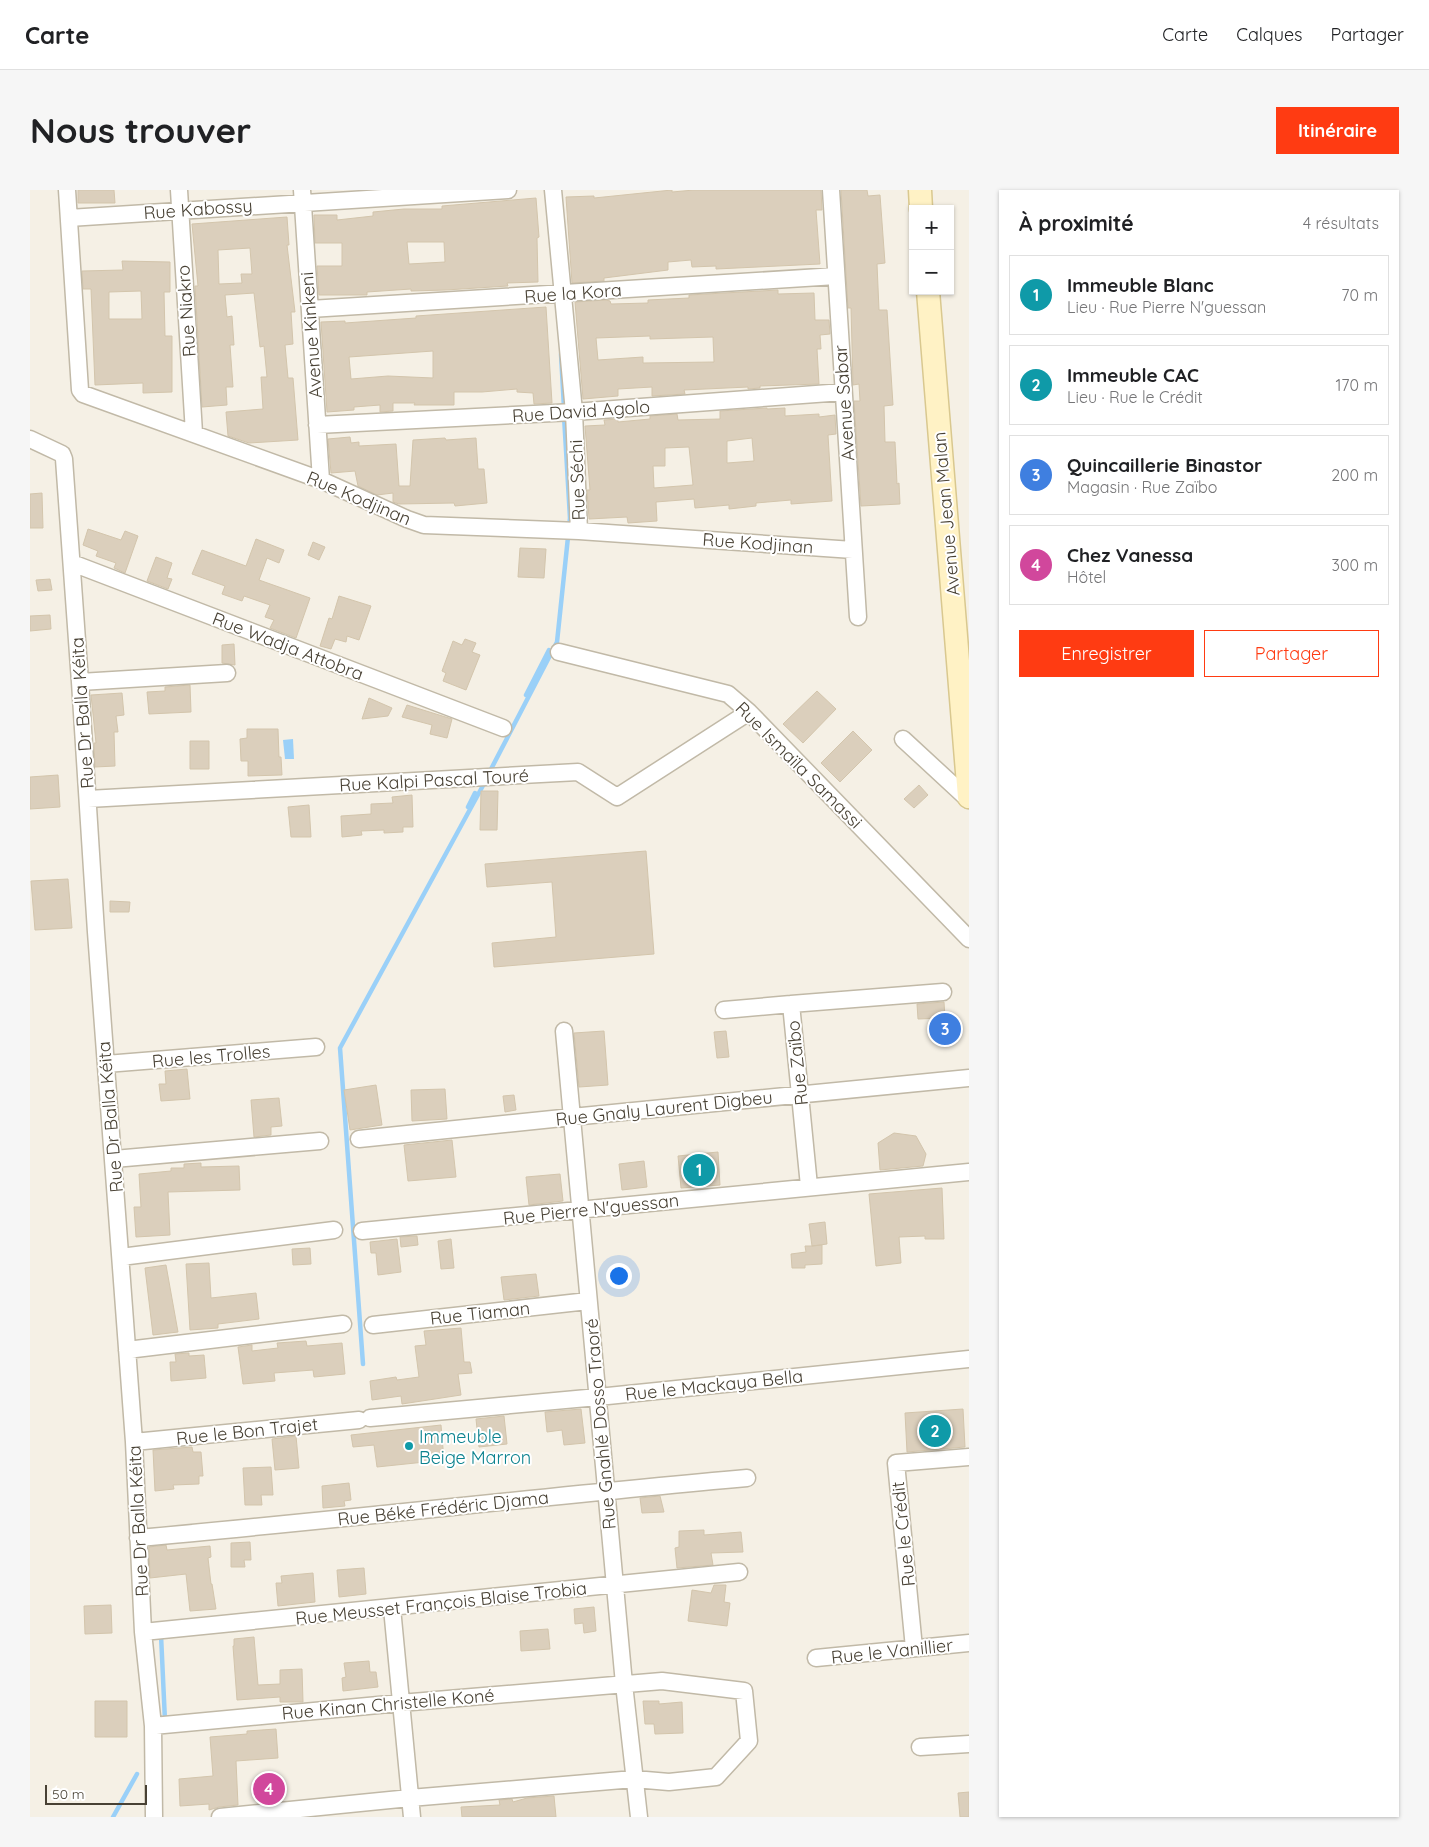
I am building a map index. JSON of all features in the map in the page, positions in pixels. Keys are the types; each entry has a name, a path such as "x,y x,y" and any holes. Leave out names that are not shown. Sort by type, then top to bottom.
{"main road":[{"path":"920,190 921,205"},
{"name":"Avenue Jean Malan","path":"928,295 969,799"}],"street":[{"name":"Rue Kodjinan","path":"67,190 80,390 84,394 321,480 424,525 579,531 854,550"},
{"name":"Rue Niakro","path":"179,190 194,433"},
{"name":"Rue Kabossy","path":"68,218 180,211 303,196 508,190"},
{"name":"Rue Séchi","path":"553,190 574,412 579,531"},
{"name":"Avenue Sabar","path":"830,190 858,617"},
{"name":"Avenue Kinkeni","path":"303,196 321,480"},
{"name":"Rue la Kora","path":"310,309 836,276"},
{"name":"Rue David Agolo","path":"317,425 574,412 844,392"},
{"name":"Rue Dr Balla Kéita","path":"30,439 62,454 72,564 97,950 134,1442 143,1632 153,1734 154,1817"},
{"name":"Rue Wadja Attobra","path":"72,564 503,728"},
{"name":"Rue Ismaïla Samassi","path":"559,652 728,694 749,712 969,939"},
{"path":"80,682 227,673"},
{"name":"Rue Kalpi Pascal Touré","path":"88,799 578,772 617,797 749,712"},
{"path":"903,739 969,799"},
{"name":"Rue Zaïbo","path":"809,1186 791,1004 943,992"},
{"path":"724,1010 791,1004"},
{"name":"Rue Gnahlé Dosso Traoré","path":"564,1031 614,1586 639,1817"},
{"name":"Rue les Trolles","path":"106,1064 316,1047"},
{"name":"Rue Gnaly Laurent Digbeu","path":"358,1139 572,1116 969,1078"},
{"path":"114,1159 320,1141"},
{"name":"Rue Pierre N'guessan","path":"362,1231 580,1211 809,1186 969,1172"},
{"path":"121,1257 334,1230"},
{"name":"Rue Tiaman","path":"372,1325 588,1301"},
{"path":"127,1350 343,1324"},
{"name":"Rue le Mackaya Bella","path":"364,1419 969,1359"},
{"name":"Rue le Bon Trajet","path":"134,1442 364,1419"},
{"name":"Rue le Crédit","path":"914,1648 896,1463 969,1457"},
{"name":"Rue Béké Frédéric Djama","path":"138,1538 380,1515 606,1490 747,1478"},
{"name":"Rue Meusset François Blaise Trobia","path":"143,1632 739,1572"},
{"path":"392,1608 412,1817"},
{"name":"Rue le Vanillier","path":"816,1658 969,1643"},
{"name":"Rue Kinan Christelle Koné","path":"153,1734 400,1703 662,1681 744,1691 749,1742 716,1777 669,1782 634,1779"},
{"path":"142,1758 153,1734"},
{"path":"920,1747 969,1744"},
{"path":"220,1817 410,1798 634,1779"}],"water":[{"path":"293,739 294,759 285,759 283,740"}],"building":[{"path":"78,190 114,190 115,203 78,203"},
{"path":"672,190 672,192 694,190 821,190 822,210 816,210 820,264 716,269 716,266 692,267 691,260 668,262 668,270 604,278 604,281 572,283 566,197 594,196 594,198"},
{"path":"841,190 867,190 868,196 880,195 885,263 877,264 879,310 887,310 893,405 884,406 885,442 895,442 900,504 861,506 854,401 860,401 859,384 853,385 851,308 848,308"},
{"path":"536,198 539,237 537,238 538,282 507,283 508,286 446,290 411,291 411,289 367,292 367,295 319,295 317,266 342,266 342,243 315,243 314,215 337,215 337,220 373,216 373,212 404,209 442,209 442,206","holes":["407,242 444,242 445,262 409,264"]},
{"path":"287,217 289,245 287,245 295,312 291,312 293,344 285,345 288,378 293,378 298,440 249,443 228,436 226,412 263,409 261,377 267,377 264,346 260,347 254,293 225,295 227,317 232,316 234,345 230,345 233,387 226,387 227,405 202,407 195,286 198,286 192,224","holes":["250,248 252,274 241,274 242,283 219,284 218,250"]},
{"path":"122,261 170,262 170,292 164,292 165,336 172,336 172,392 143,393 143,383 95,385 91,289 83,289 82,271 123,270","holes":["141,291 142,319 109,319 109,292"]},
{"path":"778,290 778,294 814,293 815,320 829,320 830,334 820,335 821,349 817,349 819,384 760,386 760,388 748,389 748,387 684,390 685,394 652,396 652,387 618,389 618,396 583,399 575,302 606,300 610,301 611,304 648,303 648,300 689,298 689,295","holes":["650,336 650,339 713,337 714,362 643,363 643,357 598,360 596,338"]},
{"path":"546,307 552,403 534,404 533,393 517,392 517,389 454,392 454,405 393,403 393,411 380,412 380,405 354,407 354,410 327,412 321,322 345,321 345,323 416,318 416,316","holes":["433,351 433,378 388,376 351,379 349,357"]},
{"path":"785,408 785,416 819,414 819,417 835,415 836,434 828,435 832,501 791,504 791,500 756,503 756,506 729,509 729,505 695,508 694,499 656,502 657,521 628,523 627,517 589,519 587,490 590,490 585,426 605,425 604,420 618,419 618,422 650,419 650,416 677,414 678,420 720,419 720,411","holes":["752,438 754,461 727,463 727,441","689,447 693,485 654,488 653,466 665,466 665,448"]},
{"path":"350,437 351,443 359,442 359,446 396,444 399,486 410,486 413,440 476,438 478,469 484,469 487,503 455,506 454,503 399,504 393,502 393,493 377,495 358,486 355,471 331,473 328,439"},
{"path":"42,493 43,528 30,528 30,494"},
{"path":"88,529 121,540 125,531 138,536 125,573 114,568 116,563 96,556 98,551 83,545"},
{"path":"256,539 284,550 279,563 267,558 259,580 310,598 296,638 270,628 274,620 265,617 270,605 244,596 242,601 222,594 225,586 192,574 202,550 246,566"},
{"path":"313,542 325,547 319,560 308,555"},
{"path":"520,548 546,549 544,578 518,577"},
{"path":"156,557 172,563 167,578 172,579 168,589 147,581"},
{"path":"50,579 52,590 38,591 36,580"},
{"path":"339,596 371,606 359,640 347,636 346,642 335,639 331,649 320,646 329,618 332,619"},
{"path":"50,615 51,629 30,631 30,616"},
{"path":"465,639 476,643 472,652 480,655 466,690 443,681 446,673 442,671 453,641 462,645"},
{"path":"234,644 235,665 222,663 222,645"},
{"path":"190,685 191,712 149,714 147,692 165,691 165,687"},
{"path":"817,691 836,709 803,743 783,724"},
{"path":"122,693 124,715 116,716 118,732 114,732 115,766 95,767 94,743 96,743 91,695"},
{"path":"369,698 392,708 388,716 362,719"},
{"path":"407,705 452,719 447,738 430,734 432,725 402,717"},
{"path":"247,729 278,729 282,775 248,776 248,761 241,761 240,739 247,738"},
{"path":"853,731 872,750 840,782 821,763"},
{"path":"190,741 209,741 209,769 190,769"},
{"path":"58,775 60,807 30,809 30,777"},
{"path":"919,785 928,795 914,808 904,799"},
{"path":"481,791 498,791 497,830 480,830"},
{"path":"412,795 413,827 403,827 403,832 384,833 384,830 361,831 362,835 342,837 341,816 371,814 371,804 393,803 392,797"},
{"path":"309,805 311,837 291,837 288,807"},
{"path":"646,851 654,954 494,967 492,943 556,937 552,882 487,887 485,864"},
{"path":"68,879 72,928 35,930 31,881"},
{"path":"110,901 130,902 129,912 110,912"},
{"path":"944,1002 945,1018 918,1019 917,1004"},
{"path":"604,1031 608,1085 579,1087 574,1033"},
{"path":"726,1031 729,1057 717,1058 714,1032"},
{"path":"187,1069 190,1099 161,1101 159,1084 166,1084 165,1071"},
{"path":"376,1085 382,1125 350,1130 344,1090"},
{"path":"445,1089 447,1119 412,1121 411,1090"},
{"path":"514,1095 516,1110 505,1112 503,1096"},
{"path":"279,1098 282,1126 271,1127 271,1135 254,1137 251,1100"},
{"path":"894,1133 916,1136 926,1154 923,1166 880,1170 878,1143"},
{"path":"452,1140 456,1177 408,1181 404,1145"},
{"path":"718,1152 720,1185 681,1188 678,1156"},
{"path":"644,1161 647,1187 622,1190 619,1164"},
{"path":"201,1163 201,1167 239,1166 240,1190 168,1192 170,1235 136,1237 134,1207 141,1207 139,1174 171,1171 171,1168 184,1168 184,1164"},
{"path":"560,1174 563,1201 529,1205 526,1177"},
{"path":"942,1188 944,1239 925,1239 925,1236 899,1237 901,1263 876,1266 869,1194"},
{"path":"825,1222 827,1244 812,1246 809,1224"},
{"path":"417,1236 418,1245 401,1247 400,1237"},
{"path":"397,1239 401,1272 378,1275 376,1253 371,1253 370,1242"},
{"path":"451,1239 454,1268 441,1269 438,1241"},
{"path":"822,1245 822,1264 805,1265 805,1268 792,1268 791,1254 806,1252 805,1246"},
{"path":"310,1248 311,1264 293,1265 292,1249"},
{"path":"209,1263 211,1298 256,1293 259,1319 218,1324 218,1328 190,1330 186,1264"},
{"path":"166,1265 178,1332 153,1335 145,1268"},
{"path":"536,1274 539,1296 504,1300 501,1277"},
{"path":"461,1328 464,1362 470,1362 472,1373 458,1374 461,1395 402,1404 401,1396 372,1400 370,1381 396,1377 397,1380 419,1377 415,1346 426,1345 424,1331"},
{"path":"306,1341 307,1346 342,1343 345,1374 314,1377 313,1370 274,1373 275,1381 243,1384 238,1347 252,1345 252,1351 278,1348 277,1343"},
{"path":"189,1353 189,1356 204,1355 206,1378 171,1381 170,1362 176,1362 175,1354"},
{"path":"581,1409 585,1443 564,1445 562,1430 547,1432 545,1412"},
{"path":"963,1409 965,1447 907,1452 905,1413"},
{"path":"504,1416 507,1444 479,1447 476,1419"},
{"name":"Immeuble Beige Marron","path":"441,1425 444,1460 377,1467 374,1445 353,1447 351,1435"},
{"path":"296,1436 299,1468 275,1470 272,1439"},
{"path":"192,1447 193,1452 201,1452 203,1476 199,1476 199,1484 173,1485 174,1489 155,1491 153,1450"},
{"path":"271,1467 273,1495 261,1495 262,1505 245,1505 243,1468"},
{"path":"349,1483 351,1500 344,1501 345,1506 323,1508 322,1486"},
{"path":"660,1496 664,1512 642,1513 640,1498"},
{"path":"704,1530 704,1535 741,1532 743,1552 711,1553 713,1565 677,1568 675,1548 679,1547 679,1531"},
{"path":"250,1542 251,1560 244,1560 245,1567 231,1567 231,1543"},
{"path":"166,1545 167,1550 210,1546 211,1557 208,1558 216,1609 190,1611 186,1574 150,1578 149,1547"},
{"path":"364,1568 366,1594 339,1597 337,1570"},
{"path":"313,1573 315,1602 278,1606 276,1583 282,1583 281,1576"},
{"path":"714,1585 726,1585 724,1602 730,1603 727,1626 688,1621 692,1590 711,1593"},
{"path":"111,1605 112,1633 85,1634 84,1606"},
{"path":"594,1607 596,1631 584,1633 583,1623 575,1624 574,1609"},
{"path":"548,1629 550,1649 521,1651 520,1631"},
{"path":"254,1637 258,1685 280,1684 280,1670 302,1669 303,1702 280,1702 280,1697 237,1700 234,1639"},
{"path":"369,1661 370,1672 376,1672 378,1687 343,1691 342,1678 346,1677 344,1663"},
{"path":"95,1701 127,1701 127,1737 95,1737"},
{"path":"643,1701 659,1701 659,1704 682,1702 683,1733 655,1734 654,1724 645,1724"},
{"path":"276,1729 278,1758 236,1761 238,1805 209,1810 209,1804 180,1806 179,1779 213,1776 210,1737 247,1734 247,1731"},
{"path":"969,1792 969,1817 960,1817 958,1793"},
{"path":"554,1796 556,1817 462,1817 461,1807 500,1805 499,1800 512,1799 513,1802 527,1798"}],"waterway":[{"path":"561,354 564,408"},
{"path":"489,773 557,642 570,518 564,416"},
{"path":"526,695 549,650"},
{"path":"363,1364 340,1048 486,780"},
{"path":"468,807 475,793"},
{"path":"161,1635 165,1721"},
{"path":"113,1817 137,1774"}],"place":[{"name":"Quincaillerie Binastor","path":"945,1029"},
{"name":"Immeuble Blanc","path":"699,1170"},
{"name":"Immeuble CAC","path":"935,1431"},
{"name":"Immeuble Beige Marron","path":"409,1446"},
{"name":"Chez Vanessa","path":"269,1789"}]}
